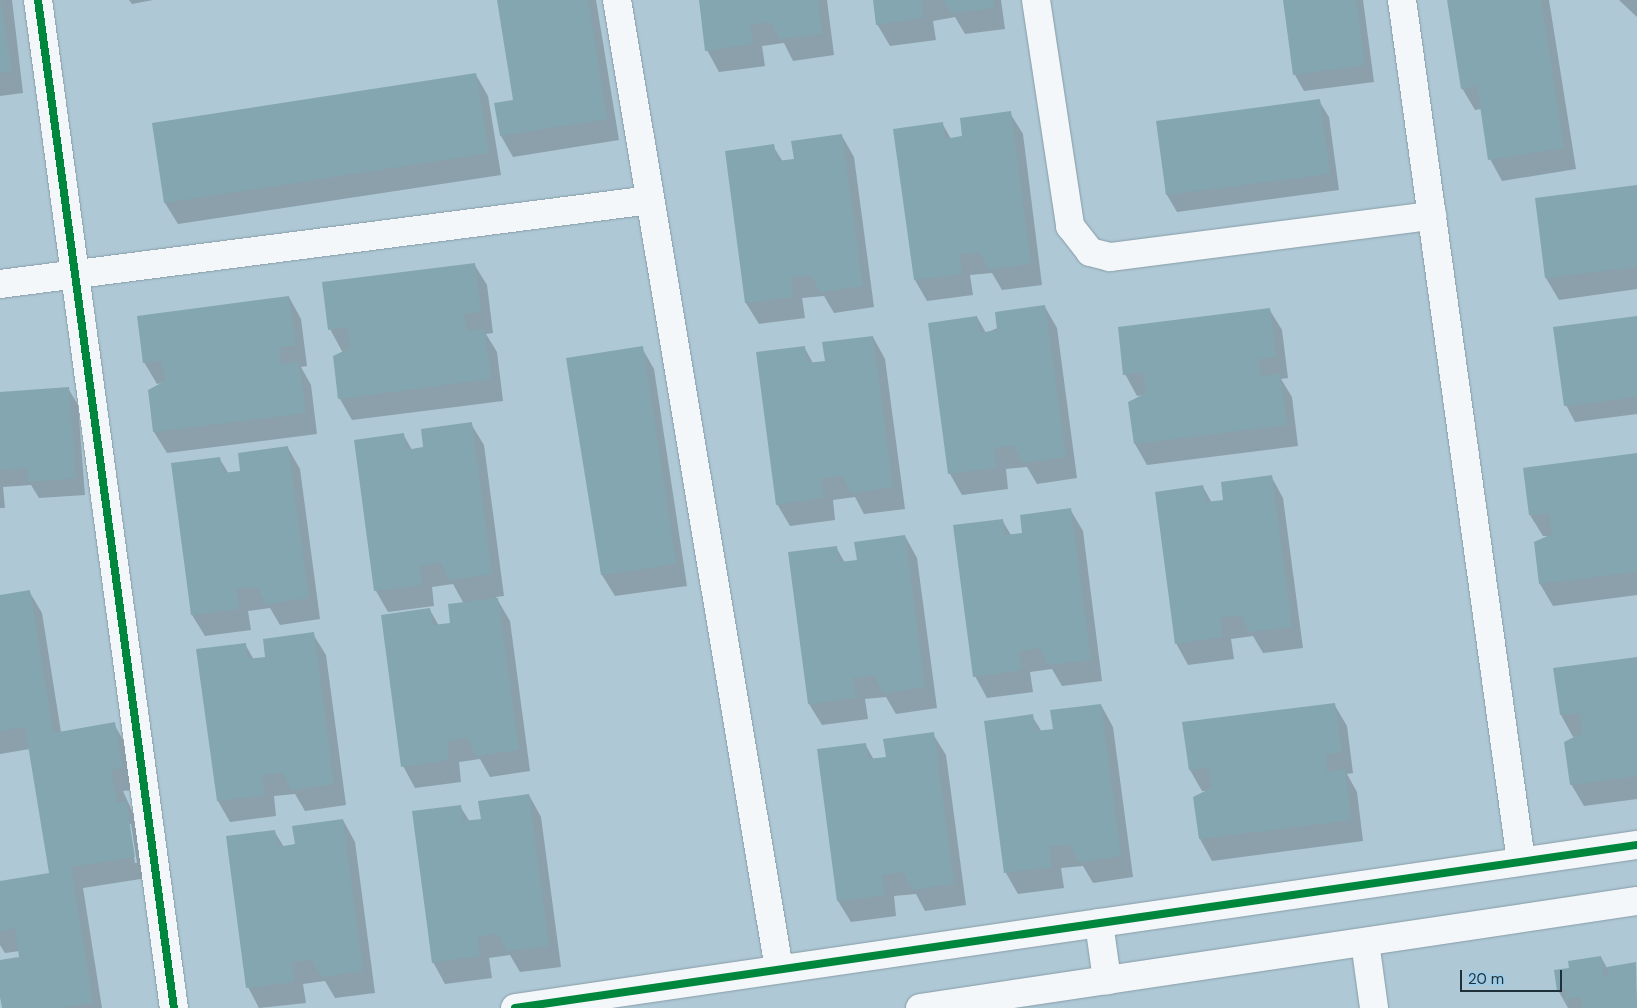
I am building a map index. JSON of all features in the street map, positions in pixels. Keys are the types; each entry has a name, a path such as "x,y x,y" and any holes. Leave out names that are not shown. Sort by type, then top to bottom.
{"street":[{"path":"38,0 174,1008"},
{"path":"617,0 779,970"},
{"path":"1036,0 1070,226 1090,252 1110,257 1432,216"},
{"path":"1402,0 1521,861"},
{"path":"0,284 650,200"},
{"path":"516,1008 1637,845"},
{"path":"920,1008 1637,901"},
{"path":"1099,923 1107,980"},
{"path":"1365,942 1374,1008"}],"building":[{"path":"0,0 12,72 0,73"},
{"path":"497,0 588,0 607,119 500,136 494,103 513,100"},
{"path":"699,0 818,0 822,34 780,39 771,22 750,25 753,44 705,51"},
{"path":"873,0 922,0 924,18 876,25"},
{"path":"944,0 993,0 994,8 951,13"},
{"path":"1283,0 1356,0 1365,65 1293,75"},
{"path":"1447,0 1541,0 1564,148 1488,160 1477,86 1461,89"},
{"path":"476,73 489,153 164,203 152,123"},
{"path":"1320,99 1330,174 1166,195 1156,121"},
{"path":"1011,111 1031,264 988,269 980,252 959,254 962,274 914,280 893,129 943,122 945,139 962,136 960,118"},
{"path":"842,134 863,286 820,292 811,275 791,277 793,297 745,303 725,151 774,144 777,161 794,159 791,141"},
{"path":"1637,185 1637,267 1545,278 1535,198"},
{"path":"475,263 481,312 464,314 467,331 485,329 491,379 338,399 333,356 350,348 348,327 328,330 322,282"},
{"path":"289,296 296,345 279,347 281,364 299,362 306,413 153,432 148,390 165,381 162,361 143,363 137,316"},
{"path":"1045,305 1066,457 1023,463 1014,446 994,448 996,468 948,474 928,323 977,316 979,333 997,330 995,312"},
{"path":"1270,308 1276,357 1259,359 1261,376 1280,374 1287,425 1134,444 1128,402 1146,393 1143,372 1123,375 1118,327"},
{"path":"1637,316 1637,397 1564,406 1553,327"},
{"path":"873,336 893,487 851,493 842,476 821,478 824,498 776,505 756,352 805,346 807,363 825,361 822,342"},
{"path":"643,346 676,564 601,575 566,358"},
{"path":"69,387 76,478 28,482 27,468 0,470 0,392"},
{"path":"472,422 492,574 449,580 441,562 420,566 422,585 374,591 354,440 404,433 406,450 423,447 421,429"},
{"path":"288,446 309,598 266,604 257,587 237,589 239,609 191,615 171,463 220,457 223,473 240,471 238,453"},
{"path":"1637,453 1637,572 1539,584 1534,542 1552,534 1549,513 1529,515 1523,468"},
{"path":"1272,475 1292,627 1249,632 1241,615 1220,618 1223,637 1175,644 1155,492 1203,485 1206,502 1223,500 1221,482"},
{"path":"1071,508 1091,660 1048,665 1040,648 1019,651 1022,670 973,677 953,525 1003,519 1005,535 1022,533 1020,515"},
{"path":"905,535 925,687 883,693 874,675 853,678 856,698 808,704 788,552 837,546 839,562 857,560 854,542"},
{"path":"30,590 53,733 115,722 122,768 111,770 117,803 126,801 135,857 71,867 93,1003 60,1008 2,1008 0,997 0,960 19,957 15,928 0,931 0,881 49,873 25,727 0,731 0,595"},
{"path":"498,598 519,750 476,756 467,738 447,741 449,760 401,767 381,615 430,608 433,625 450,623 448,604"},
{"path":"314,632 334,784 291,790 283,773 262,775 265,795 217,801 196,649 246,643 248,659 265,657 263,639"},
{"path":"1637,657 1637,776 1570,785 1564,742 1582,733 1580,713 1560,715 1553,668"},
{"path":"1335,703 1342,752 1325,754 1327,772 1345,769 1351,820 1199,839 1193,797 1211,788 1208,768 1189,770 1182,722"},
{"path":"1101,704 1121,856 1079,862 1070,844 1050,847 1052,867 1004,873 984,721 1033,714 1036,731 1053,729 1050,710"},
{"path":"934,732 954,884 912,890 903,872 882,875 885,895 837,901 817,749 866,743 868,759 886,757 883,739"},
{"path":"529,794 549,946 507,951 498,934 477,937 480,956 432,963 412,811 461,805 463,821 481,819 478,801"},
{"path":"343,819 363,971 321,977 312,960 292,962 294,982 246,988 226,836 275,830 278,847 295,844 292,826"},
{"path":"1601,956 1604,976 1609,975 1607,967 1636,962 1637,1008 1583,1008 1581,997 1566,999 1565,989 1557,991 1554,970 1569,968 1568,961"}],"cycle path":[{"path":"38,0 174,1008"},
{"path":"515,1008 1637,845"}]}
